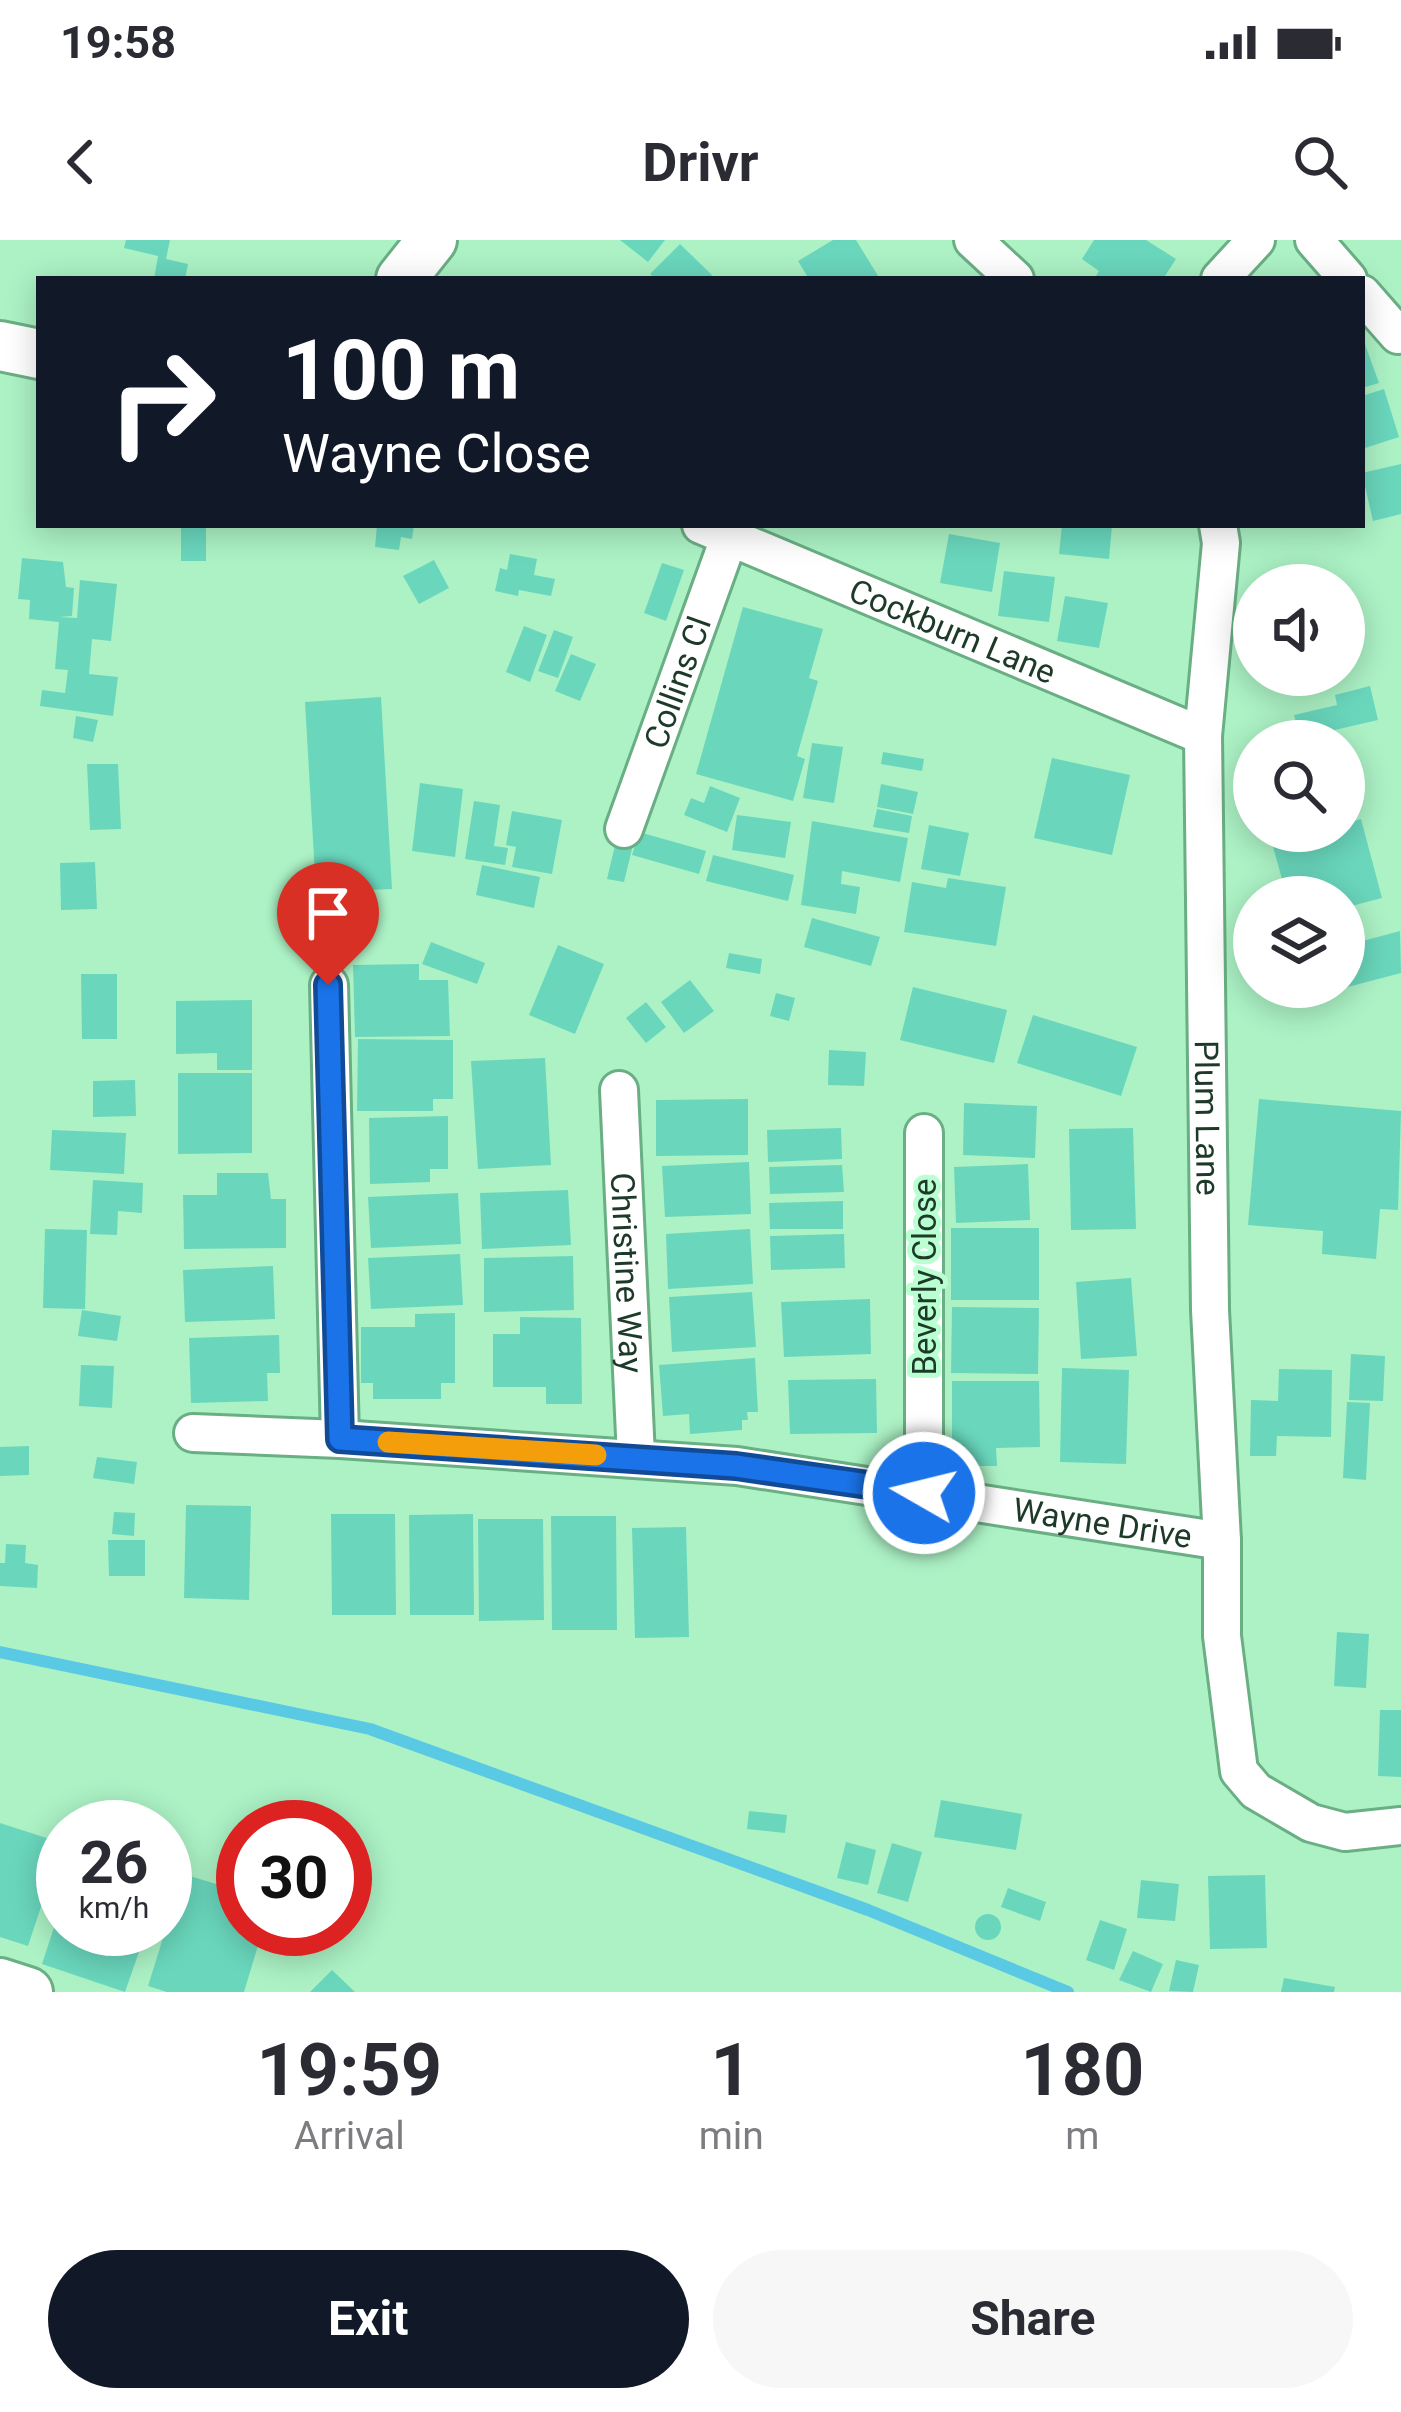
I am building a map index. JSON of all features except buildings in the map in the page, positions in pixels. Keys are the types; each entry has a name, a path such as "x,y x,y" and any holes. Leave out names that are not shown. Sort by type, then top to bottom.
{"street":[{"path":"403,276 432,240"},
{"path":"973,240 1012,276"},
{"path":"1223,276 1256,240"},
{"path":"1314,240 1345,276"},
{"path":"1365,297 1398,335"},
{"path":"0,346 36,353"},
{"name":"Plum Lane","path":"1218,528 1221,543 1203,736 1210,1310 1222,1636 1239,1771 1256,1791 1312,1823 1346,1832 1401,1826"},
{"name":"Cockburn Lane","path":"715,531 1203,736"},
{"name":"Collins Cl","path":"624,829 715,531"},
{"path":"328,985 340,1439"},
{"name":"Christine Way","path":"619,1090 636,1457"},
{"name":"Beverly Close","path":"924,1133 924,1493"},
{"name":"Wayne Drive","path":"193,1433 736,1466 1222,1541"},
{"path":"0,1983 28,1992"}],"waterway":[{"path":"0,1652 370,1729 868,1910 1068,1992"}],"slow traffic":[{"path":"388,1442 596,1455"}],"route":[{"path":"328,985 340,1439 736,1466 924,1493"}]}
